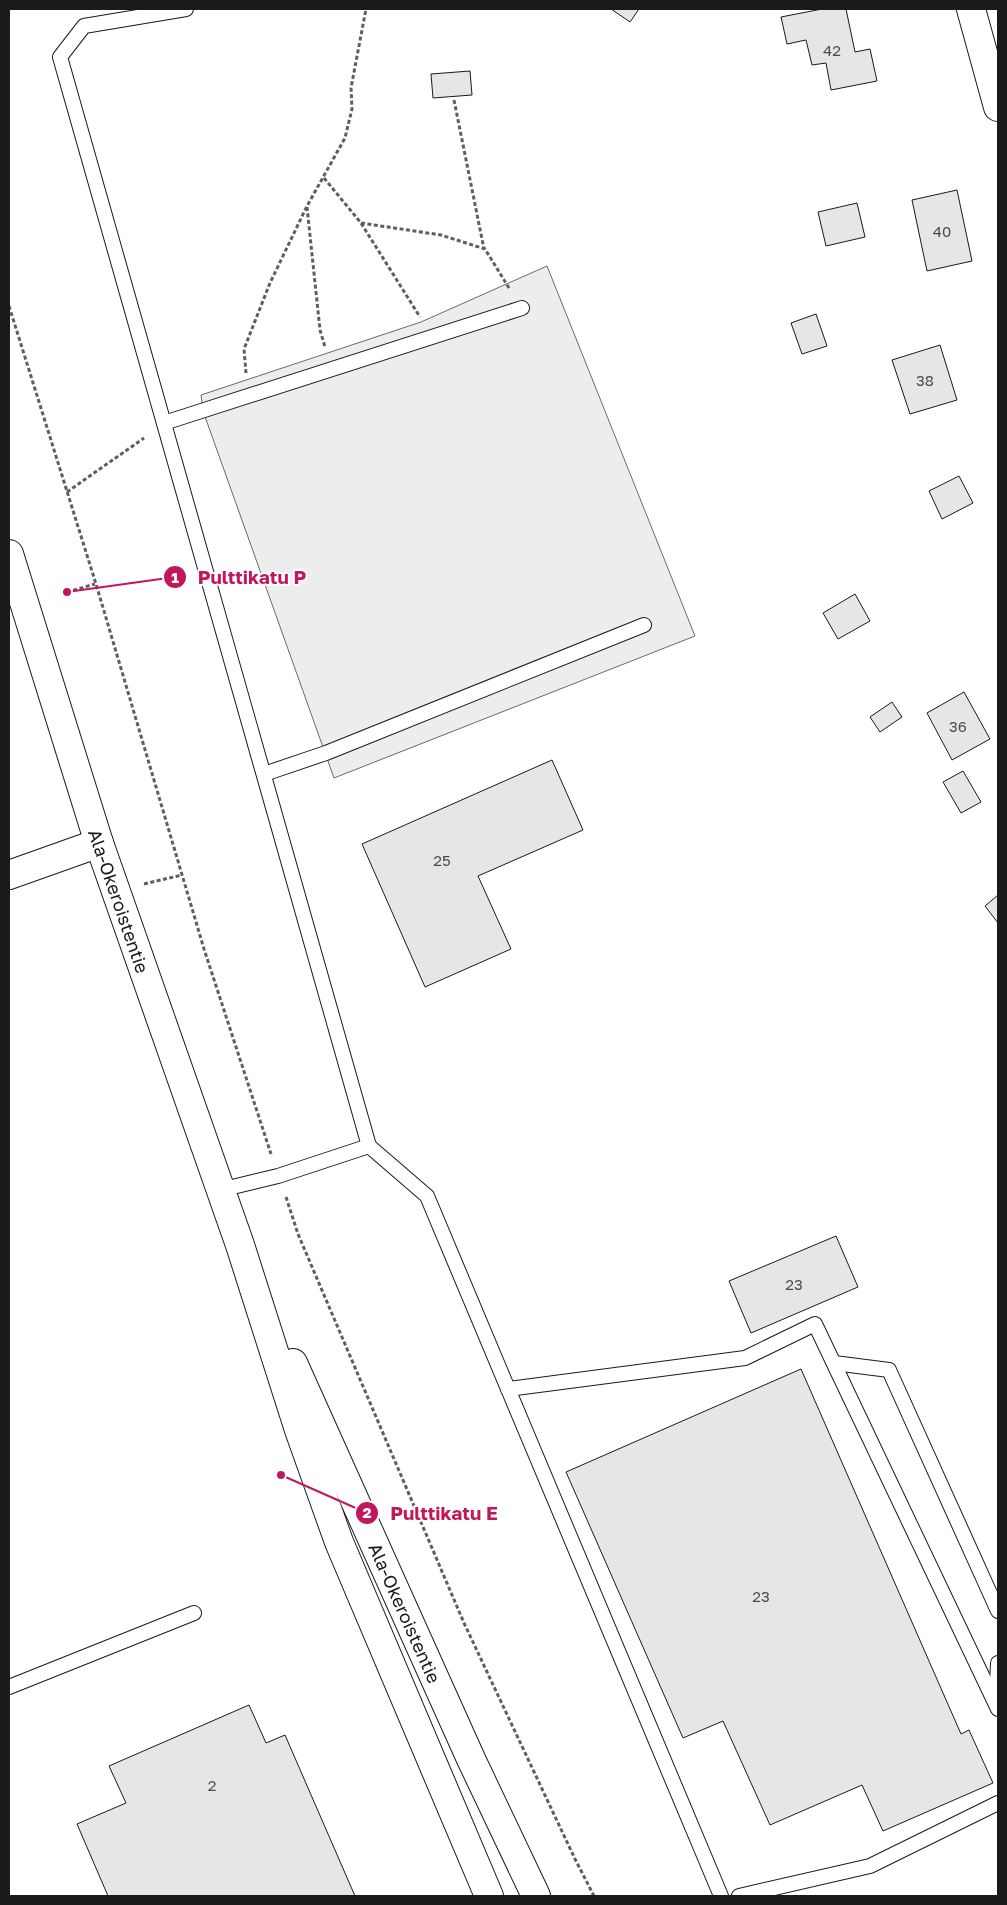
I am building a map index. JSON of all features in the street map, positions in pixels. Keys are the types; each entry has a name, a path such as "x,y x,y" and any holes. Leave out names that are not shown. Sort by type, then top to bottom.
{"main road":[{"path":"971,9 998,106"},
{"name":"Ala-Okeroistentie","path":"9,554 115,892 240,1245 299,1430 339,1542 489,1896"},
{"path":"9,875 99,843"},
{"name":"Ala-Okeroistentie","path":"240,1245 471,1759 536,1896"}],"lane":[{"path":"186,9 84,26 60,57 369,1146 427,1196 721,1896"},
{"path":"164,423 522,308"},
{"path":"264,774 326,753 644,625"},
{"path":"220,1190 278,1176 369,1146"},
{"path":"508,1389 746,1358 815,1324 997,1706"},
{"path":"834,1363 890,1370 998,1611"},
{"path":"9,1686 194,1613"},
{"path":"997,1706 998,1663"},
{"path":"739,1896 870,1866 998,1803"}],"path":[{"path":"248,396 244,349 270,283 307,206 345,138 352,109 351,88 366,9"},
{"path":"454,100 484,249 522,308"},
{"path":"324,178 361,223 417,311 430,337"},
{"path":"307,206 320,330 333,368"},
{"path":"361,223 442,235 484,249"},
{"path":"9,306 96,584 207,958 298,1234 464,1623 594,1896"},
{"path":"67,492 164,423"},
{"path":"67,592 96,584"},
{"path":"115,892 182,875"}],"shaded area":[{"path":"547,266 695,636 334,778 203,411 201,395 421,322"}],"building":[{"path":"611,9 639,9 630,22"},
{"path":"822,9 846,9 855,52 870,49 877,81 831,90 826,63 812,65 806,40 787,44 781,17"},
{"path":"470,71 472,95 433,98 431,74"},
{"path":"957,190 972,261 927,271 912,200"},
{"path":"857,203 865,237 826,246 818,212"},
{"path":"816,314 827,346 802,354 791,323"},
{"path":"940,345 957,400 910,414 892,360"},
{"path":"959,476 973,503 942,519 929,491"},
{"path":"855,594 870,621 838,639 823,613"},
{"path":"964,692 990,739 952,760 927,713"},
{"path":"892,702 902,717 880,732 870,717"},
{"path":"552,760 583,830 478,876 511,949 425,987 362,844"},
{"path":"963,771 981,802 961,813 943,782"},
{"path":"998,895 998,923 985,906"},
{"path":"836,1236 858,1287 751,1333 729,1281"},
{"path":"801,1369 961,1734 969,1730 993,1783 883,1831 862,1785 770,1825 723,1721 683,1738 566,1472"},
{"path":"249,1705 266,1743 285,1735 355,1896 108,1896 77,1824 126,1803 109,1766"}],"place":[{"name":"Pulttikatu P","path":"67,592"},
{"name":"Pulttikatu E","path":"281,1475"}]}
